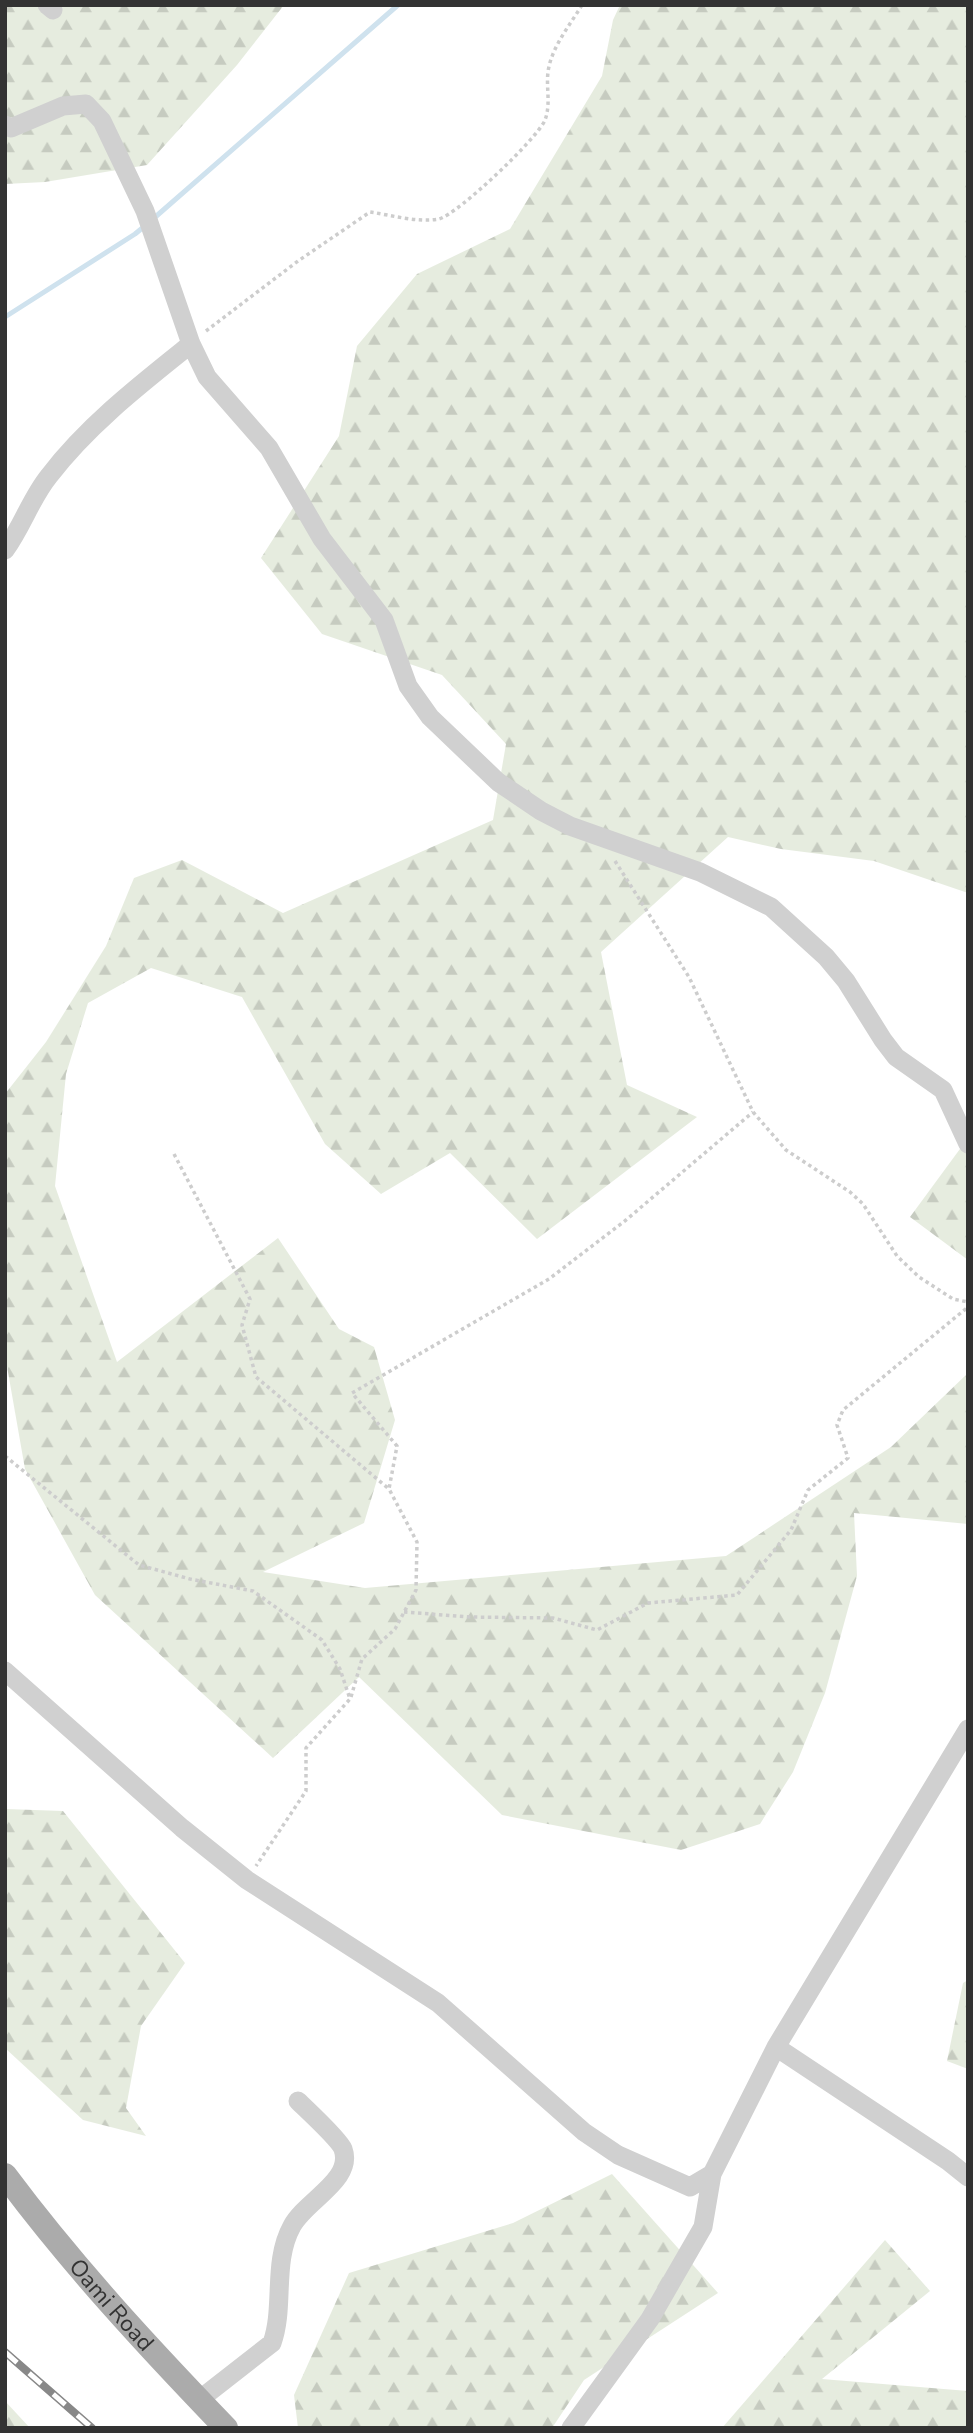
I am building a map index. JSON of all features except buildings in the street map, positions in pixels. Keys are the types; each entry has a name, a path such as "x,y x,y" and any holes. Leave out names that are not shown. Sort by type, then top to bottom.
{"main road":[{"name":"Oami Road","path":"5,2175 35,2215 137,2336 226,2428"}],"street":[{"path":"5,125 11,128 63,106 86,104 102,121 155,233 191,344 207,377 268,448 322,539 384,620 408,686 429,717 498,782 560,821 700,872 771,907 826,957 846,981 896,1057 943,1090 968,1144"},
{"path":"5,550 46,479 67,453 129,394 191,344"},
{"path":"5,1671 173,1819 247,1880 438,2003 584,2132 618,2155 690,2187 712,2174"},
{"path":"571,2428 650,2319 703,2227 712,2174 776,2047 968,1730"},
{"path":"776,2047 968,2177"},
{"path":"199,2400 272,2343 281,2259 291,2227 305,2207 337,2180 344,2166 343,2148 298,2101"}],"path":[{"path":"191,344 214,323 287,269 370,212 420,220 441,218 475,194 532,139 545,122 549,98 548,72 554,52 582,5"},
{"path":"404,1612 553,1619 597,1630 648,1603 737,1595 791,1530 808,1490 848,1458 837,1424 843,1410 968,1304 919,1277 897,1256 863,1204 850,1192 786,1150 753,1112 689,977 599,835"},
{"path":"389,1489 397,1446 352,1393 549,1279 626,1220 753,1112"},
{"path":"174,1154 250,1299 242,1325 256,1377 389,1489 417,1542 416,1590 395,1629 362,1659 350,1699 306,1748 306,1791 247,1880"},
{"path":"5,1456 139,1564 190,1579 253,1591 323,1640 340,1668 350,1699"}],"green space":[{"path":"5,5 284,5 237,65 147,165 45,182 5,184"},
{"path":"620,5 968,5 968,893 874,861 781,849 728,837 601,952 627,1085 697,1117 537,1239 450,1153 381,1194 325,1144 242,997 151,968 88,1003 66,1074 55,1186 117,1362 278,1238 339,1329 374,1347 395,1420 364,1523 263,1572 365,1588 726,1556 891,1447 968,1373 968,1524 854,1513 857,1576 825,1693 793,1772 760,1824 681,1850 502,1815 359,1677 273,1758 95,1595 25,1469 5,1355 5,1094 46,1042 106,946 134,878 182,860 283,913 493,820 506,744 442,675 322,634 261,558 339,436 357,346 417,274 510,229 602,76 613,20"},
{"path":"968,1138 968,1260 910,1217"},
{"path":"5,1809 63,1811 185,1963 141,2026 126,2108 146,2136 83,2120 5,2048"},
{"path":"968,1980 968,2069 947,2061 963,1983"},
{"path":"612,2174 718,2293 584,2380 552,2428 298,2428 294,2395 349,2273 513,2223"},
{"path":"885,2240 930,2291 822,2379 968,2391 968,2428 722,2428"},
{"path":"5,2401 30,2428 5,2428"}],"waterway":[{"path":"153,219 398,5"},
{"path":"5,317 146,225"}],"railway":[{"path":"5,2352 92,2428"}]}
